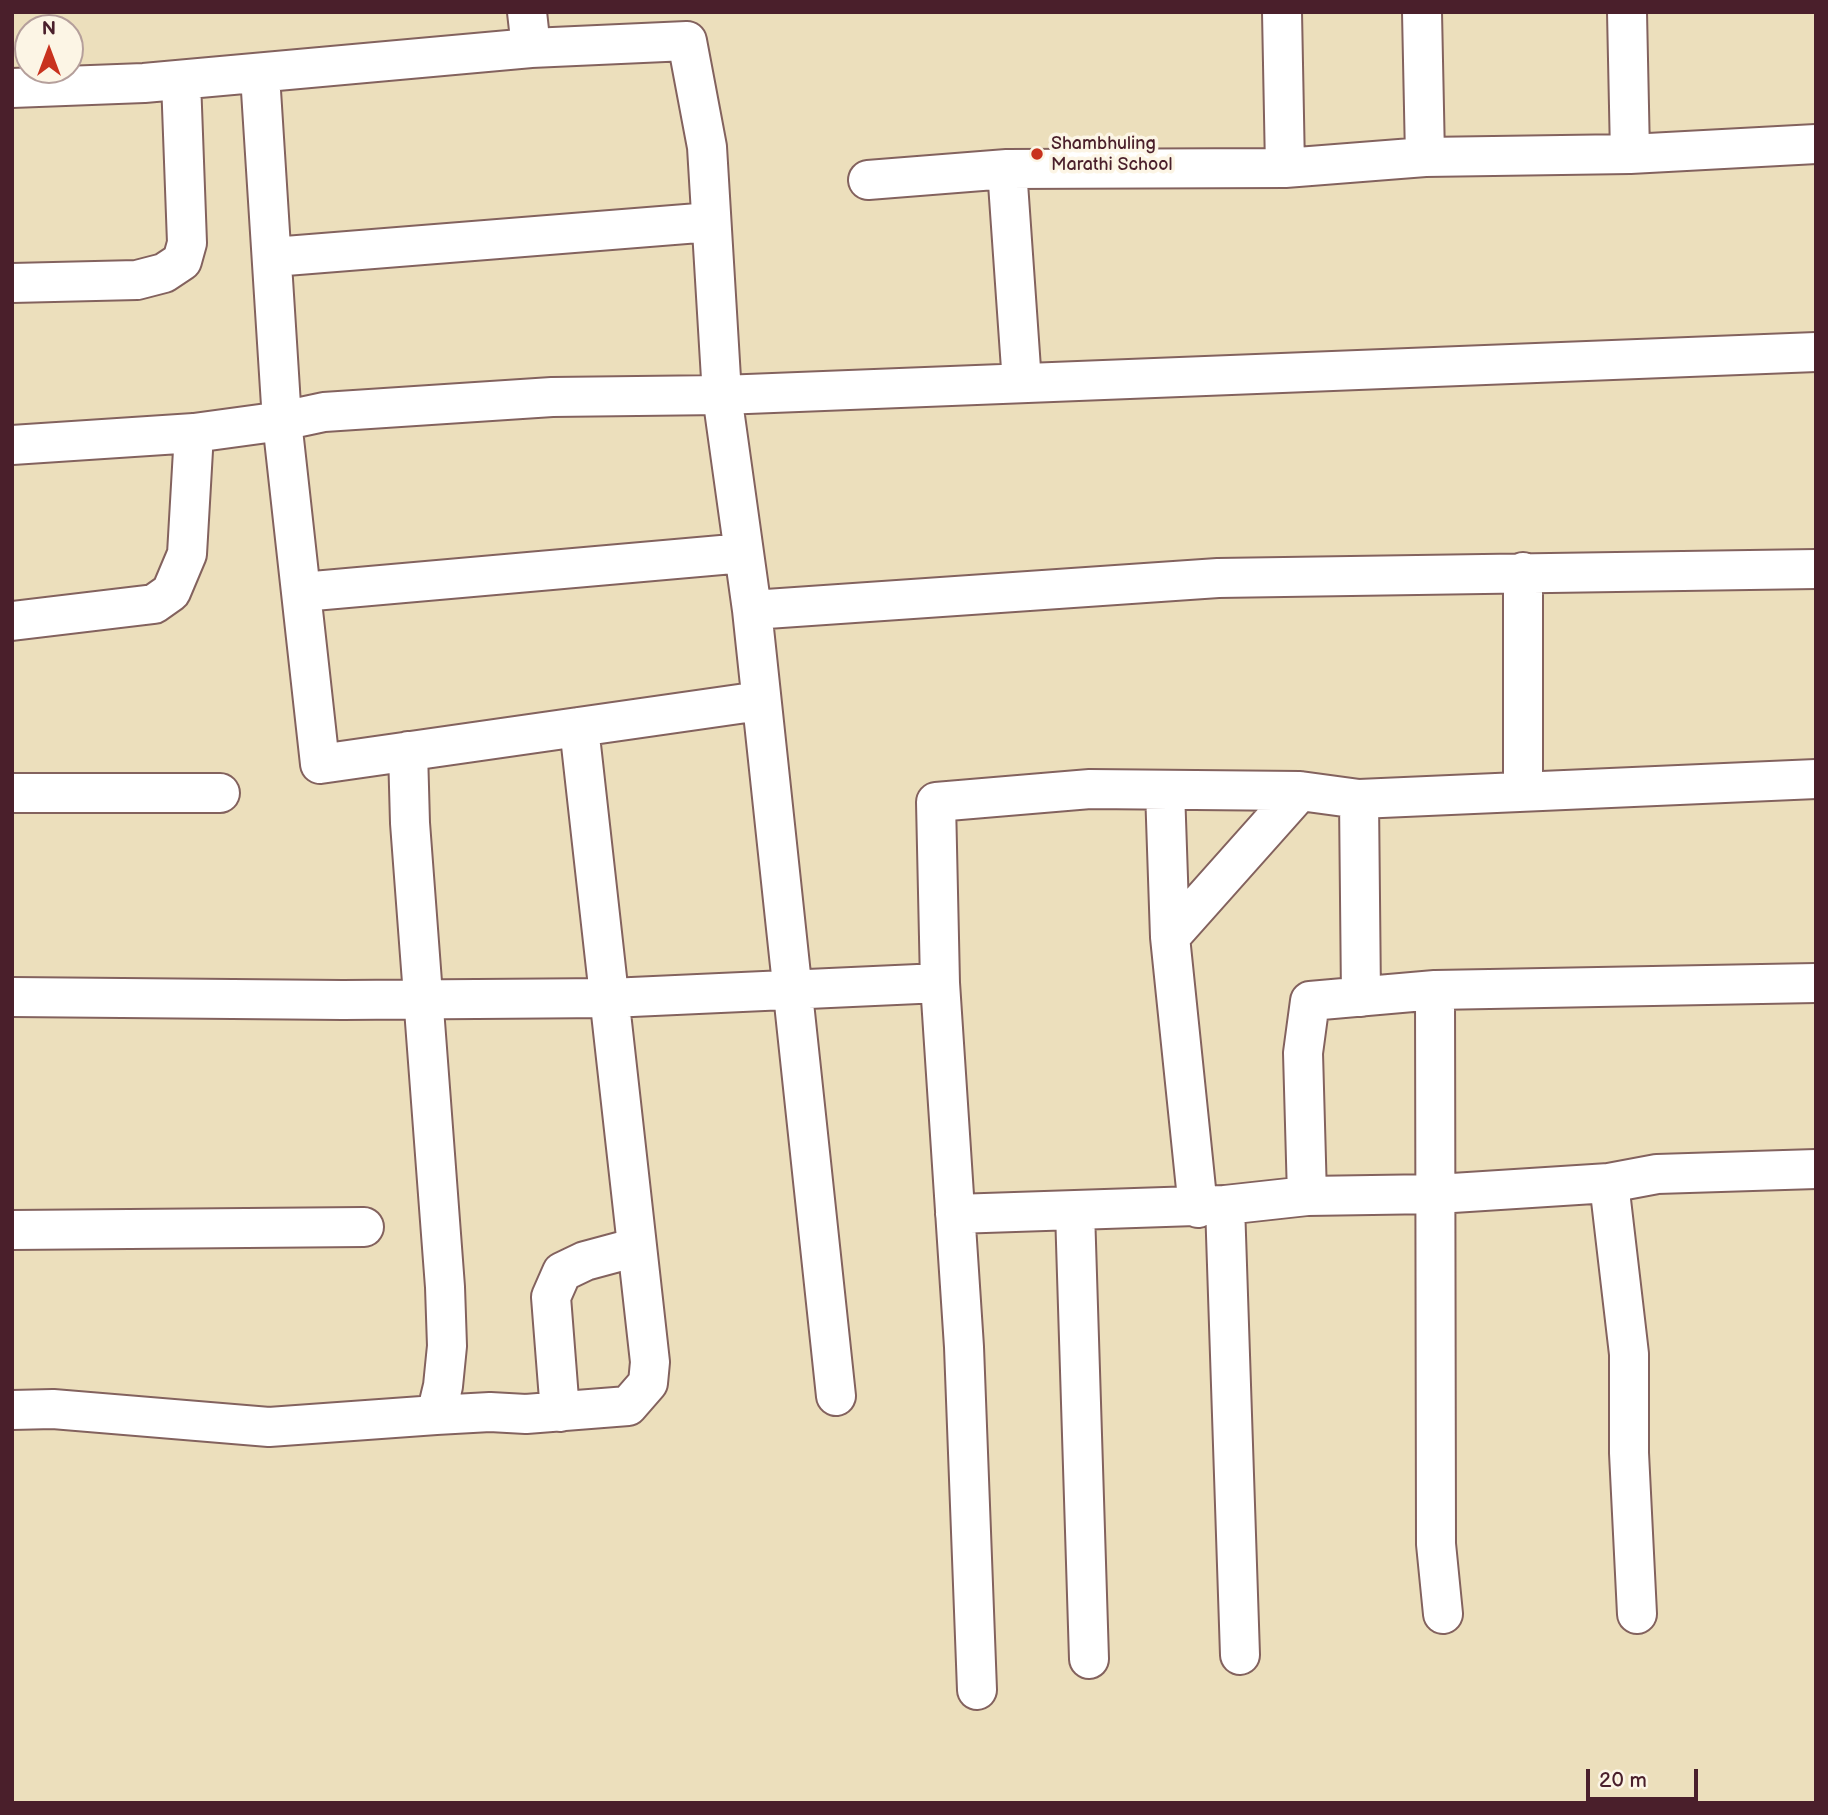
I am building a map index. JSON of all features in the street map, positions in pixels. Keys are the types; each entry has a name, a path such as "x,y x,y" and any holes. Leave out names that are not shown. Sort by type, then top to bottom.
{"street":[{"path":"1282,12 1285,167"},
{"path":"1422,12 1425,157"},
{"path":"1627,12 1630,155"},
{"path":"12,88 260,75 529,30 683,27 708,147 722,395 752,610 836,1396"},
{"path":"260,75 282,421 320,764 761,701"},
{"path":"12,283 137,281 164,273 182,261 187,243 181,80"},
{"path":"868,180 1007,169 1285,167 1425,157 1630,155 1816,144"},
{"path":"1007,169 1022,383"},
{"path":"273,257 711,222"},
{"path":"12,445 194,433 282,421 324,412 552,397 722,395 1816,352"},
{"path":"12,621 154,604 171,592 180,577 187,554 194,433"},
{"path":"302,592 744,553"},
{"path":"752,610 1219,578 1816,569"},
{"path":"1523,572 1523,791"},
{"path":"12,1410 53,1409 269,1426 436,1415 560,1412 628,1406 648,1383 650,1362 579,727"},
{"path":"408,751 447,1346 443,1386 436,1415"},
{"path":"977,1690 965,1360 940,983 936,802 1090,789 1300,791 1359,799 1816,779"},
{"path":"1165,790 1170,937 1211,1206 1240,1656"},
{"path":"1170,937 1300,791"},
{"path":"12,793 220,793"},
{"path":"1359,799 1361,997"},
{"path":"12,997 425,1000 610,998 793,987 940,983"},
{"path":"1307,1196 1303,1053 1310,1001 1435,990 1816,983"},
{"path":"1435,990 1436,1544 1443,1614"},
{"path":"955,1214 1211,1206 1307,1196 1437,1194 1609,1183 1657,1174 1816,1169"},
{"path":"1609,1183 1629,1353 1629,1453 1637,1614"},
{"path":"1075,1211 1089,1659"},
{"path":"12,1230 364,1227"},
{"path":"560,1412 551,1297 562,1272 585,1261 637,1247"}],"place":[{"name":"Shambhuling Marathi School","path":"1037,154"}]}
